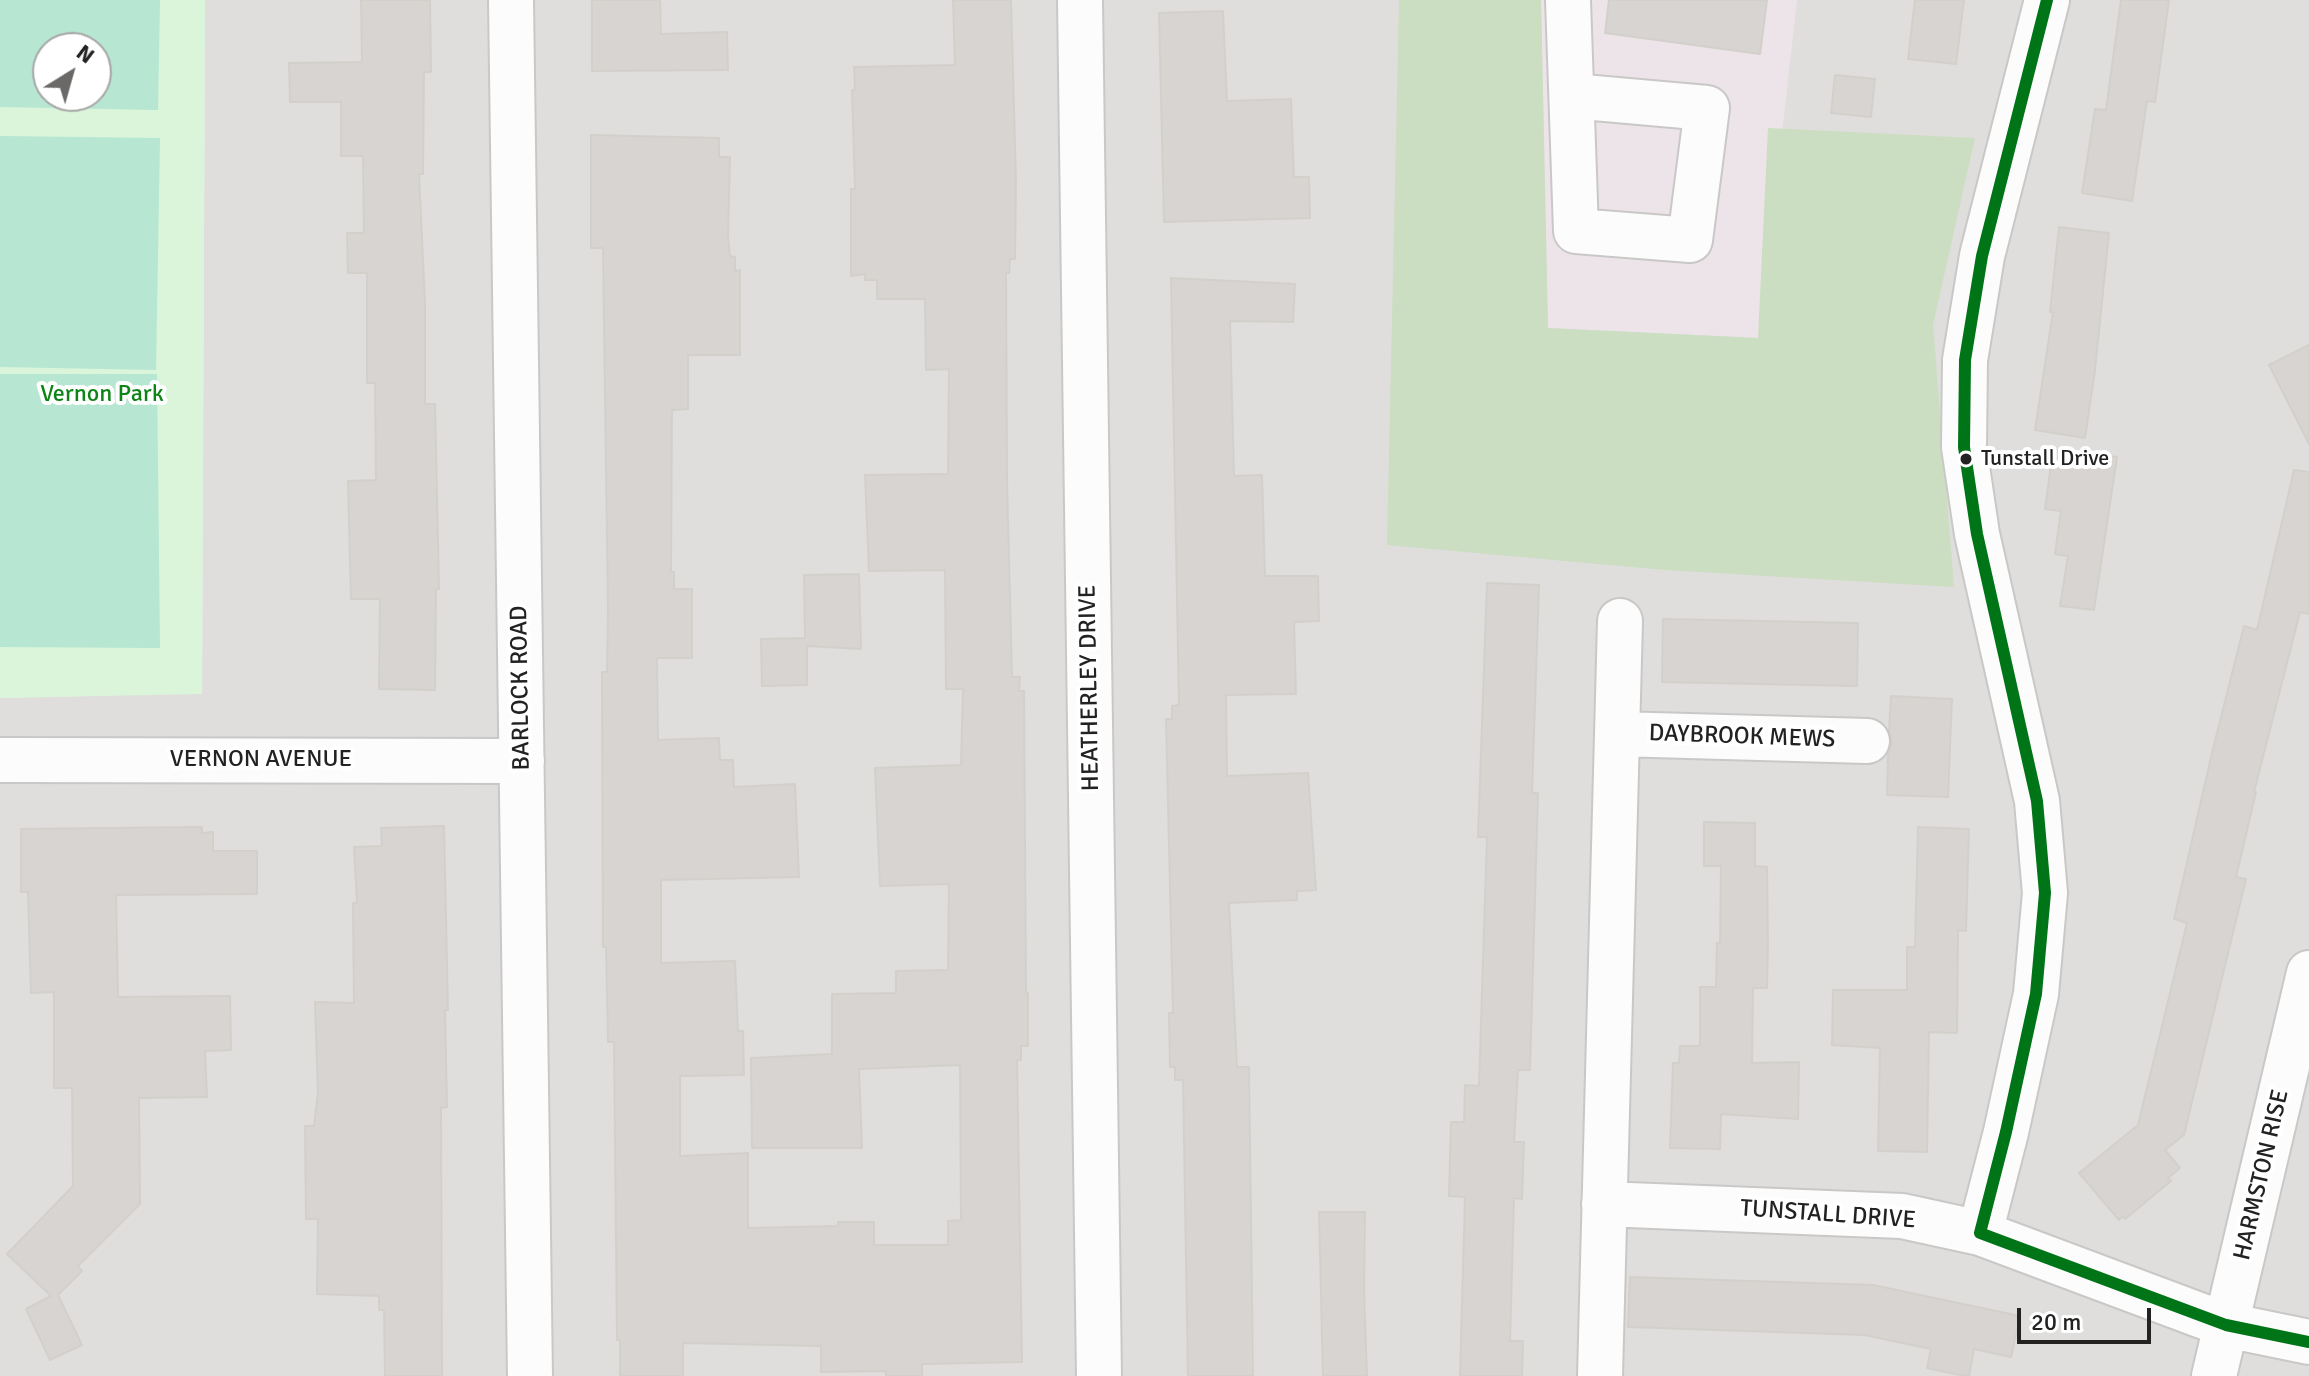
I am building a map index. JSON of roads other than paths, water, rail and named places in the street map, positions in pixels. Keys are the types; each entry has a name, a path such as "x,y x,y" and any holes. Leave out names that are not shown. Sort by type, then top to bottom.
{"street":[{"name":"BARLOCK ROAD","path":"511,0 530,1376"},
{"name":"HEATHERLEY DRIVE","path":"1080,0 1099,1376"},
{"path":"1980,1233 2036,994 2045,893 2037,801 1977,534 1964,447 1965,360 1982,256 2047,0"},
{"path":"1569,16 1572,96"},
{"name":"DAYBROOK MEWS","path":"1604,1204 1631,918 1616,800 1620,621"},
{"name":"DAYBROOK MEWS","path":"1617,734 1867,741"},
{"name":"VERNON AVENUE","path":"0,760 522,761"},
{"name":"HARMSTON RISE","path":"2214,1376 2309,973"},
{"path":"1600,1376 1604,1204"},
{"name":"TUNSTALL DRIVE","path":"1604,1204 1902,1216 1980,1233 2226,1325 2309,1342"}],"place":[{"name":"Tunstall Drive","path":"1966,459"}],"park label":[{"name":"Vernon Park","path":"102,395"}]}
